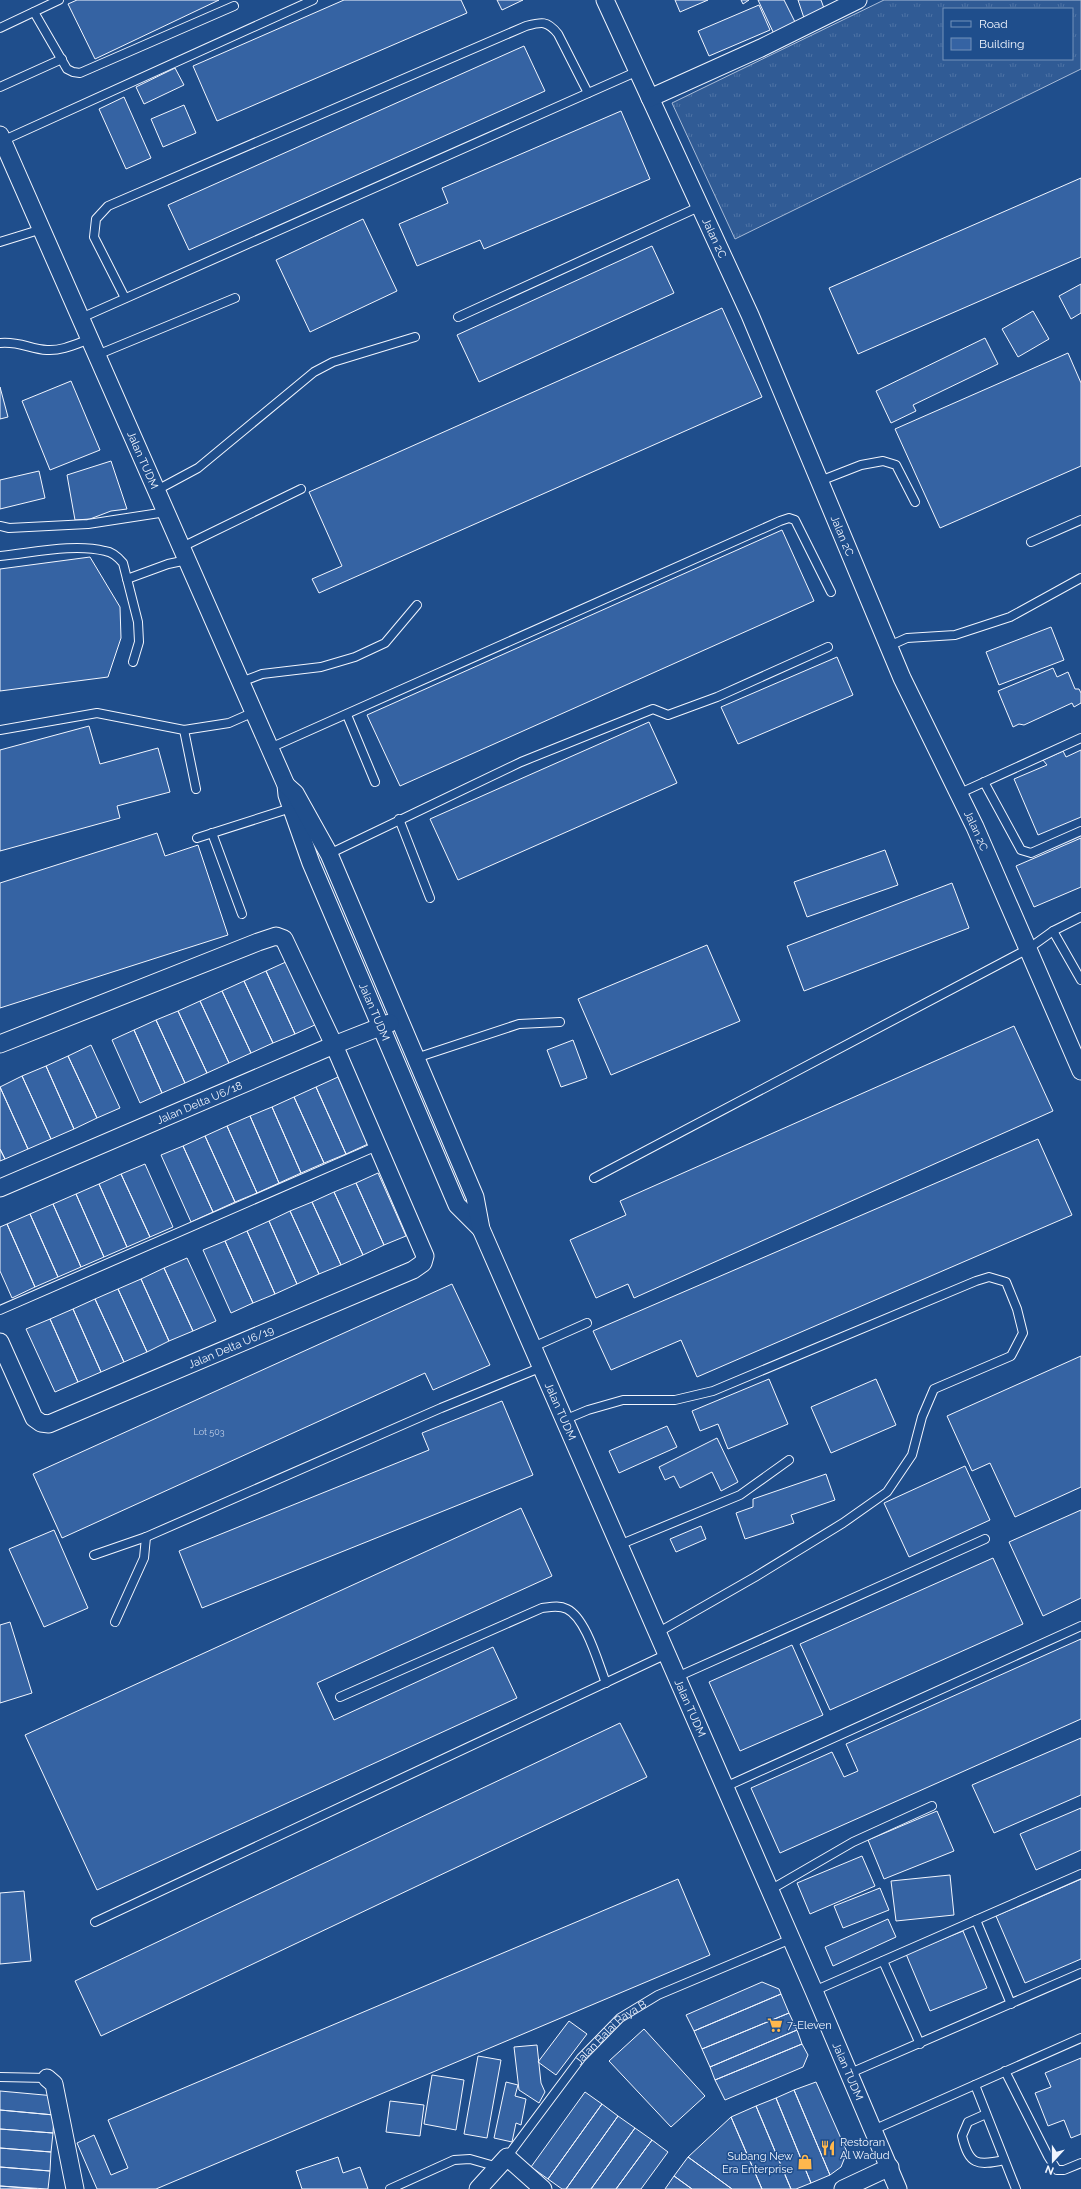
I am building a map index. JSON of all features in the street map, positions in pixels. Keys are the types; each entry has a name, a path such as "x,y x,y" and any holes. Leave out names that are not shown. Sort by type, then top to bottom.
{"street":[{"name":"Jalan 2C","path":"605,0 750,315 889,646 958,794 1081,1071"},
{"path":"650,98 761,48 858,0"},
{"name":"Jalan TUDM","path":"1,138 286,785 291,808 310,863 457,1205 481,1229"},
{"name":"Jalan TUDM","path":"286,785 295,793 329,854 475,1197 481,1229 814,1991 848,2074 890,2167 898,2189"},
{"path":"0,1044 276,936 284,939 334,1045 377,1146"},
{"name":"Jalan Delta U6/18","path":"0,1188 334,1045 400,1019"},
{"name":"Jalan Delta U6/19","path":"0,1342 34,1418 41,1423 49,1424 413,1270 423,1263 424,1256 377,1146"},
{"path":"47,2078 54,2084 75,2189"},
{"path":"503,2162 543,2189"},
{"name":"Jalan Balai Raya B","path":"478,2189 503,2162"},
{"path":"843,2189 890,2167"}],"lane":[{"path":"0,28 59,0"},
{"path":"1,138 313,0"},
{"path":"34,12 67,69 80,73 234,6"},
{"path":"125,298 94,237 96,219 108,206 518,29 541,23 552,26 558,34 588,93"},
{"path":"0,87 62,59"},
{"path":"81,318 638,71"},
{"path":"458,317 700,206"},
{"path":"0,242 42,229"},
{"path":"97,355 235,298"},
{"path":"157,490 198,468 314,372 333,362 415,337"},
{"path":"0,343 21,344 47,350 63,348 90,339"},
{"path":"820,481 861,465 883,461 896,465 914,502"},
{"path":"127,579 168,564 184,553 301,489"},
{"path":"0,526 9,528 88,524 166,512"},
{"path":"270,748 789,518 795,520 831,592"},
{"path":"1031,542 1081,520"},
{"path":"0,556 82,548 106,551 116,556 123,563 138,622 139,642 133,662"},
{"path":"889,646 908,638 955,635 1010,618 1081,578"},
{"path":"241,682 262,674 321,667 356,657 385,643 416,605"},
{"path":"329,854 399,819 521,762 653,709 668,715 717,697 828,647"},
{"path":"0,730 97,713 184,730 229,723 254,712"},
{"path":"347,715 375,782"},
{"path":"184,730 196,789"},
{"path":"958,794 1081,738"},
{"path":"984,782 1021,850 1031,853 1081,831"},
{"path":"197,838 291,808"},
{"path":"399,819 430,898"},
{"path":"212,833 242,914"},
{"path":"594,1178 1028,949 1053,931 1081,917"},
{"path":"1053,931 1081,980"},
{"path":"416,1058 519,1024 560,1022"},
{"path":"0,1310 377,1146"},
{"path":"564,1420 588,1410 624,1400 675,1400 713,1391 976,1281 990,1277 1006,1282 1017,1309 1023,1333 1011,1356 934,1389 922,1417 912,1455 887,1492 836,1527 755,1577 657,1632"},
{"path":"532,1347 587,1323"},
{"path":"94,1555 146,1537 441,1408 542,1367"},
{"path":"619,1545 740,1496 789,1460"},
{"path":"115,1622 144,1558 146,1537"},
{"path":"677,1677 985,1539"},
{"path":"340,1697 542,1608 558,1606 568,1609 584,1627 606,1683"},
{"path":"725,1787 1081,1626"},
{"path":"96,1922 667,1654"},
{"path":"770,1890 853,1842 932,1806"},
{"path":"814,1991 1081,1874"},
{"path":"976,1920 1011,2004"},
{"name":"Jalan Balai Raya B","path":"503,2162 581,2058 620,2018 658,1995 791,1939"},
{"path":"883,1961 920,2044"},
{"path":"848,2074 1081,1973"},
{"path":"873,2130 1081,2038"},
{"path":"1005,2071 1048,2156 1057,2170 1064,2170 1081,2163"},
{"path":"0,2077 47,2078"},
{"path":"975,2085 1016,2189"},
{"path":"986,2114 968,2122 962,2136 966,2152 975,2162 984,2164 1004,2160"},
{"path":"390,2189 454,2160 470,2159 503,2162"}],"green space":[{"path":"884,0 1081,0 1081,69 735,239 672,103"}],"building":[{"path":"77,0 219,0 95,59 68,4"},
{"path":"344,0 461,0 467,13 217,121 193,66"},
{"path":"497,0 523,0 502,10"},
{"path":"675,0 708,0 680,12"},
{"path":"741,0 749,0 743,4"},
{"path":"758,0 784,0 797,26 775,36"},
{"path":"798,0 821,0 825,11 804,18"},
{"path":"759,5 770,30 709,56 698,31"},
{"path":"524,46 545,91 189,250 168,205"},
{"path":"175,68 184,85 144,104 136,87"},
{"path":"124,97 151,158 126,169 99,109"},
{"path":"184,105 196,133 163,147 151,119"},
{"path":"621,111 650,179 484,249 480,240 417,266 399,224 448,203 442,188"},
{"path":"1081,178 1081,257 858,354 829,288"},
{"path":"363,219 397,291 310,332 276,260"},
{"path":"652,246 674,293 479,382 457,335"},
{"path":"1081,284 1081,313 1071,319 1059,296"},
{"path":"722,308 762,397 319,593 312,579 342,566 309,492"},
{"path":"1033,311 1049,339 1018,357 1002,329"},
{"path":"985,338 998,364 913,405 916,411 891,423 876,391"},
{"path":"1068,353 1081,383 1081,466 940,528 895,429"},
{"path":"71,381 100,450 50,470 22,401"},
{"path":"0,387 8,417 0,419"},
{"path":"111,461 127,509 111,511 90,519 75,520 67,475"},
{"path":"39,471 45,498 0,509 0,480"},
{"path":"782,530 814,601 400,786 367,715"},
{"path":"90,557 120,607 121,638 108,677 0,691 0,569"},
{"path":"1051,627 1064,660 999,685 986,652"},
{"path":"837,657 853,695 738,744 721,707"},
{"path":"1053,668 1057,677 1068,672 1075,689 1079,689 1081,693 1081,703 1074,707 1072,703 1024,725 1019,724 1013,727 998,691"},
{"path":"649,722 677,783 458,880 430,819"},
{"path":"89,726 100,764 158,748 170,792 117,806 120,818 0,851 0,750"},
{"path":"1081,750 1081,817 1038,835 1014,779 1047,765 1043,760 1063,751 1066,757"},
{"path":"157,833 165,856 198,845 228,935 0,1008 0,883"},
{"path":"1081,838 1081,887 1034,907 1016,866"},
{"path":"885,850 898,885 807,917 794,882"},
{"path":"952,883 969,928 804,991 787,946"},
{"path":"707,945 740,1021 611,1075 578,999"},
{"path":"288,961 317,1024 295,1034 266,971"},
{"path":"266,971 295,1034 273,1043 244,981"},
{"path":"244,981 273,1043 251,1053 222,991"},
{"path":"222,991 251,1053 229,1063 200,1001"},
{"path":"200,1001 229,1063 207,1073 178,1011"},
{"path":"178,1011 207,1073 185,1083 156,1020"},
{"path":"156,1020 185,1083 162,1093 134,1030"},
{"path":"1014,1026 1053,1111 634,1298 628,1284 596,1298 570,1240 626,1215 620,1201"},
{"path":"134,1030 162,1093 140,1103 112,1040"},
{"path":"573,1040 587,1078 561,1087 547,1050"},
{"path":"91,1045 120,1108 97,1118 68,1056"},
{"path":"68,1056 97,1118 74,1129 46,1066"},
{"path":"46,1066 74,1129 51,1139 22,1076"},
{"path":"22,1076 51,1139 28,1149 0,1087"},
{"path":"338,1077 368,1144 346,1154 316,1087"},
{"path":"0,1087 28,1149 5,1159 0,1149"},
{"path":"316,1087 346,1154 324,1163 294,1097"},
{"path":"294,1097 324,1163 301,1173 272,1107"},
{"path":"272,1107 301,1173 279,1183 250,1116"},
{"path":"250,1116 279,1183 257,1193 227,1126"},
{"path":"227,1126 257,1193 235,1202 205,1136"},
{"path":"205,1136 235,1202 213,1212 183,1146"},
{"path":"1038,1139 1072,1215 697,1377 681,1340 611,1370 593,1331"},
{"path":"183,1146 213,1212 191,1222 161,1155"},
{"path":"0,1149 5,1159 0,1161"},
{"path":"145,1164 173,1227 150,1237 121,1174"},
{"path":"378,1173 406,1236 384,1245 356,1183"},
{"path":"121,1174 150,1237 127,1247 99,1184"},
{"path":"356,1183 384,1245 363,1255 334,1192"},
{"path":"99,1184 127,1247 104,1257 76,1194"},
{"path":"334,1192 363,1255 341,1265 312,1202"},
{"path":"76,1194 104,1257 81,1267 53,1204"},
{"path":"312,1202 341,1265 319,1274 290,1211"},
{"path":"53,1204 81,1267 58,1277 30,1214"},
{"path":"290,1211 319,1274 297,1284 269,1221"},
{"path":"30,1214 58,1277 35,1287 7,1224"},
{"path":"269,1221 297,1284 275,1294 247,1231"},
{"path":"7,1224 35,1287 12,1298 0,1271 0,1227"},
{"path":"247,1231 275,1294 253,1303 225,1241"},
{"path":"225,1241 253,1303 231,1313 203,1250"},
{"path":"187,1258 216,1321 193,1331 164,1268"},
{"path":"164,1268 193,1331 169,1341 141,1279"},
{"path":"141,1279 169,1341 147,1352 118,1289"},
{"path":"452,1284 490,1365 433,1390 425,1373 62,1538 33,1474"},
{"path":"118,1289 147,1352 124,1362 95,1299"},
{"path":"95,1299 124,1362 101,1372 73,1309"},
{"path":"73,1309 101,1372 78,1382 50,1319"},
{"path":"50,1319 78,1382 55,1392 26,1329"},
{"path":"1081,1356 1081,1487 1015,1517 990,1463 972,1471 947,1416"},
{"path":"769,1379 788,1424 728,1449 718,1424 700,1431 692,1411"},
{"path":"876,1379 896,1425 831,1453 811,1407"},
{"path":"502,1401 533,1475 202,1608 179,1551 429,1450 422,1433"},
{"path":"667,1426 677,1447 619,1473 609,1451"},
{"path":"717,1438 738,1482 721,1491 712,1472 680,1488 674,1476 665,1480 659,1467"},
{"path":"965,1466 990,1520 909,1557 884,1503"},
{"path":"826,1474 835,1500 791,1515 794,1523 745,1539 736,1513 753,1507 753,1499"},
{"path":"521,1508 552,1576 317,1683 334,1720 493,1647 517,1698 97,1890 25,1735"},
{"path":"1081,1510 1081,1598 1043,1616 1009,1542"},
{"path":"701,1526 706,1539 676,1552 670,1539"},
{"path":"54,1530 88,1608 44,1627 9,1549"},
{"path":"993,1558 1023,1624 830,1710 800,1644"},
{"path":"10,1622 32,1693 0,1703 0,1625"},
{"path":"1081,1639 1081,1719 780,1853 751,1788 832,1752 844,1777 858,1771 846,1744"},
{"path":"792,1645 823,1715 740,1751 709,1682"},
{"path":"620,1723 647,1777 101,2036 75,1981"},
{"path":"1081,1738 1081,1795 994,1833 972,1785"},
{"path":"1081,1808 1081,1850 1036,1870 1020,1834"},
{"path":"937,1811 954,1851 884,1879 868,1840"},
{"path":"862,1856 875,1886 810,1914 797,1883"},
{"path":"950,1875 954,1915 896,1921 891,1881"},
{"path":"678,1879 710,1955 156,2189 97,2189 77,2143 94,2135 111,2175 128,2168 108,2120"},
{"path":"1081,1879 1081,1959 1025,1983 996,1916"},
{"path":"880,1888 889,1910 843,1928 834,1906"},
{"path":"24,1891 31,1961 0,1964 0,1893"},
{"path":"888,1919 896,1937 833,1966 825,1947"},
{"path":"963,1931 987,1988 930,2011 906,1954"},
{"path":"762,1982 779,1989 781,1994 694,2031 686,2015"},
{"path":"781,1994 789,2013 702,2049 694,2031"},
{"path":"789,2013 797,2030 710,2067 702,2049"},
{"path":"569,2021 587,2034 556,2075 538,2062"},
{"path":"644,2029 705,2096 671,2127 609,2061"},
{"path":"797,2030 802,2044 715,2080 710,2067"},
{"path":"802,2044 808,2055 803,2067 725,2100 715,2080"},
{"path":"537,2045 541,2083 545,2092 539,2103 519,2090 514,2047"},
{"path":"478,2056 501,2060 487,2138 464,2134"},
{"path":"1081,2058 1081,2134 1071,2138 1064,2120 1048,2126 1035,2093 1051,2087 1045,2073"},
{"path":"432,2075 464,2080 456,2130 424,2124"},
{"path":"506,2082 518,2085 515,2096 526,2099 521,2125 516,2123 512,2142 494,2138"},
{"path":"816,2082 847,2152 841,2167 830,2175 794,2090"},
{"path":"794,2090 830,2175 811,2183 776,2098"},
{"path":"0,2091 55,2096 54,2115 0,2110"},
{"path":"585,2092 602,2104 548,2179 531,2167"},
{"path":"776,2098 811,2183 796,2189 791,2189 756,2106"},
{"path":"390,2101 424,2105 420,2136 386,2132"},
{"path":"602,2104 618,2116 566,2189 562,2189 548,2179"},
{"path":"756,2106 791,2189 762,2189 731,2117"},
{"path":"0,2110 54,2115 53,2133 0,2129"},
{"path":"618,2116 635,2128 591,2189 566,2189"},
{"path":"731,2117 762,2189 732,2189 688,2157"},
{"path":"635,2128 652,2140 616,2189 591,2189"},
{"path":"0,2129 53,2133 51,2152 0,2148"},
{"path":"652,2140 668,2152 641,2189 616,2189"},
{"path":"0,2148 51,2152 50,2171 0,2167"},
{"path":"338,2157 343,2173 360,2167 368,2189 302,2189 296,2171"},
{"path":"688,2157 732,2189 692,2189 674,2176"},
{"path":"0,2167 50,2171 48,2189 0,2186"},
{"path":"674,2176 692,2189 665,2189"},
{"path":"0,2186 37,2189 0,2189"}],"place":[{"name":"7-Eleven","path":"775,2025"},
{"name":"Restoran Al Wadud","path":"828,2148"},
{"name":"Subang New Era Enterprise","path":"805,2162"}]}
